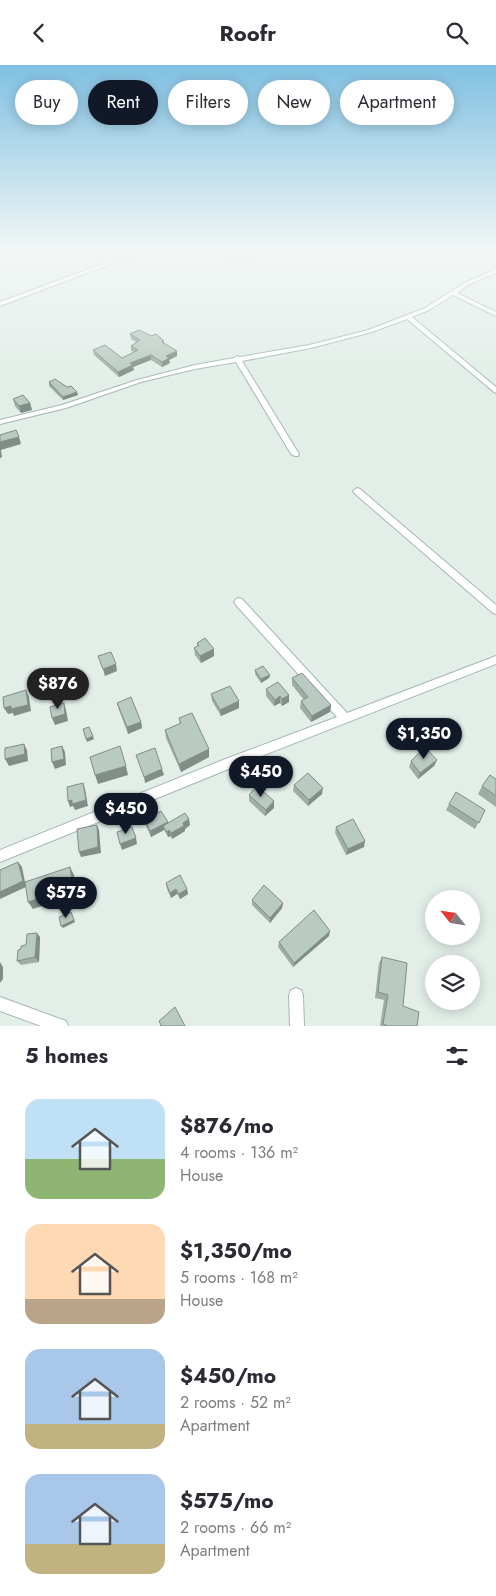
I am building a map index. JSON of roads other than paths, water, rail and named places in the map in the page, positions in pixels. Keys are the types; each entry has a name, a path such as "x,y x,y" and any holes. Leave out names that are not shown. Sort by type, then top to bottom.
{"street":[{"path":"0,304 25,295"},
{"path":"0,422 64,407 139,381 236,358 342,339 427,309 450,295"},
{"path":"457,295 496,314"},
{"path":"408,316 496,391"},
{"path":"236,358 295,455"},
{"path":"358,491 496,610"},
{"path":"239,602 345,718"},
{"path":"0,856 345,718 496,660"},
{"path":"296,995 297,1026"},
{"path":"0,1004 60,1026"}]}
